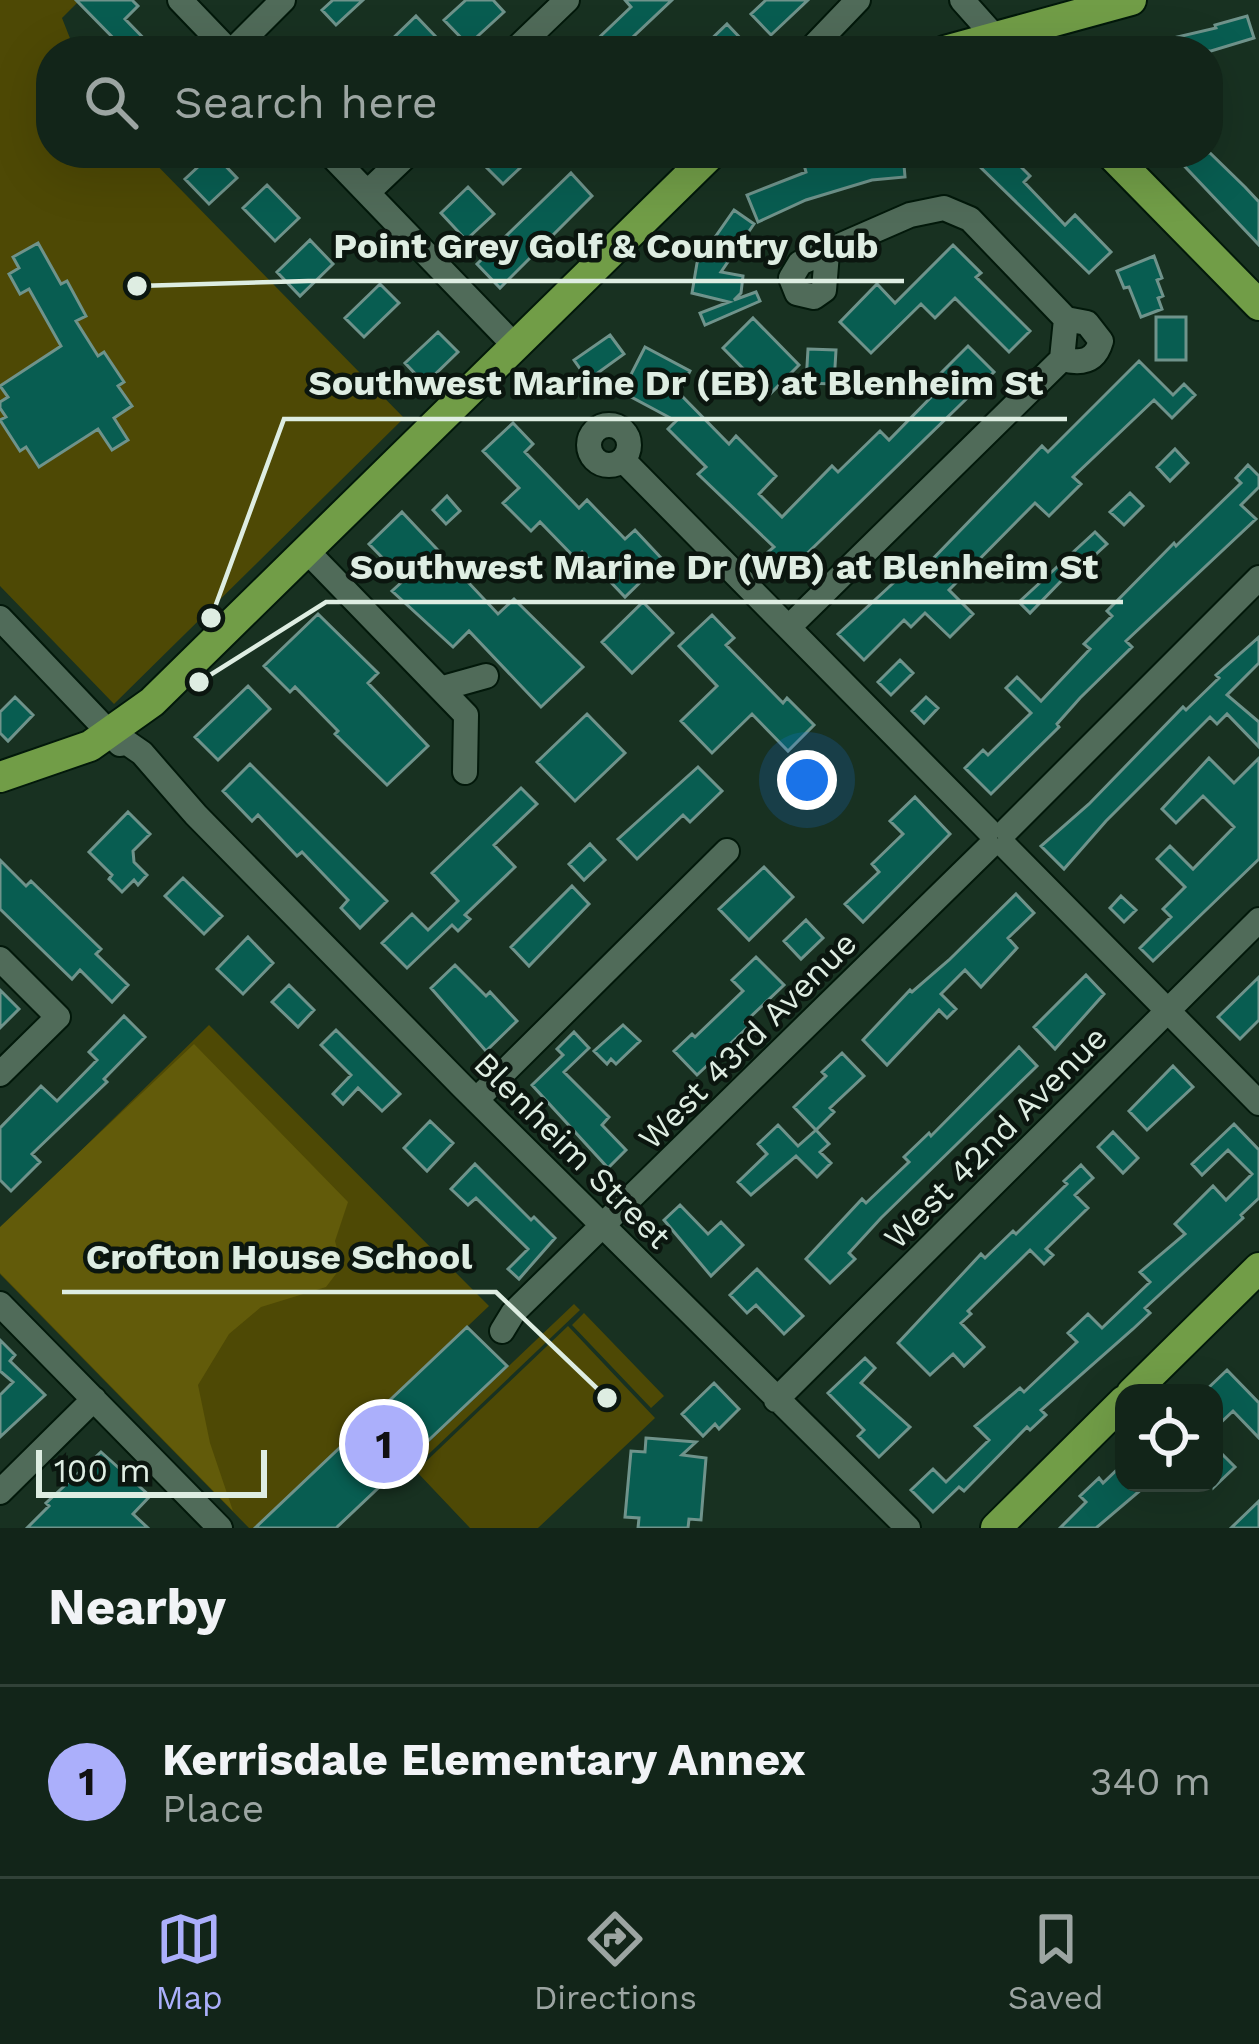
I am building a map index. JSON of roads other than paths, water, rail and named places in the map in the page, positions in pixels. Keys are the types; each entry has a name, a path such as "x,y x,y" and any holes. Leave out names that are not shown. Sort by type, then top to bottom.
{"main road":[{"path":"1025,36 1131,0"},
{"path":"0,777 65,757 112,733 152,702 697,168"},
{"path":"1125,168 1259,305"},
{"path":"1141,1384 1259,1268"},
{"path":"996,1528 1115,1410"}],"street":[{"path":"180,0 215,36"},
{"path":"246,36 284,0"},
{"path":"530,36 567,0"},
{"path":"823,36 858,0"},
{"path":"962,0 995,36"},
{"path":"344,168 514,346"},
{"path":"368,192 393,168"},
{"path":"789,627 1062,358 1066,319 970,219 944,208 910,215 827,253"},
{"path":"623,460 1259,1102"},
{"path":"306,550 466,715 465,772"},
{"name":"West 43rd Avenue","path":"502,1331 513,1313 1259,578"},
{"name":"Blenheim Street","path":"0,618 112,733 142,771 196,814 603,1228 908,1528"},
{"path":"442,688 486,676"},
{"path":"476,1100 727,851"},
{"name":"West 42nd Avenue","path":"776,1400 1259,920"},
{"path":"0,959 58,1017 0,1074"},
{"path":"0,1304 220,1528"},
{"path":"0,1492 94,1400"}],"place":[{"name":"Point Grey Golf & Country Club","path":"137,286"},
{"name":"Southwest Marine Dr (EB) at Blenheim St","path":"211,618"},
{"name":"Southwest Marine Dr (WB) at Blenheim St","path":"199,682"},
{"name":"Crofton House School","path":"607,1398"},
{"name":"Kerrisdale Elementary Annex","path":"384,1444"}]}
